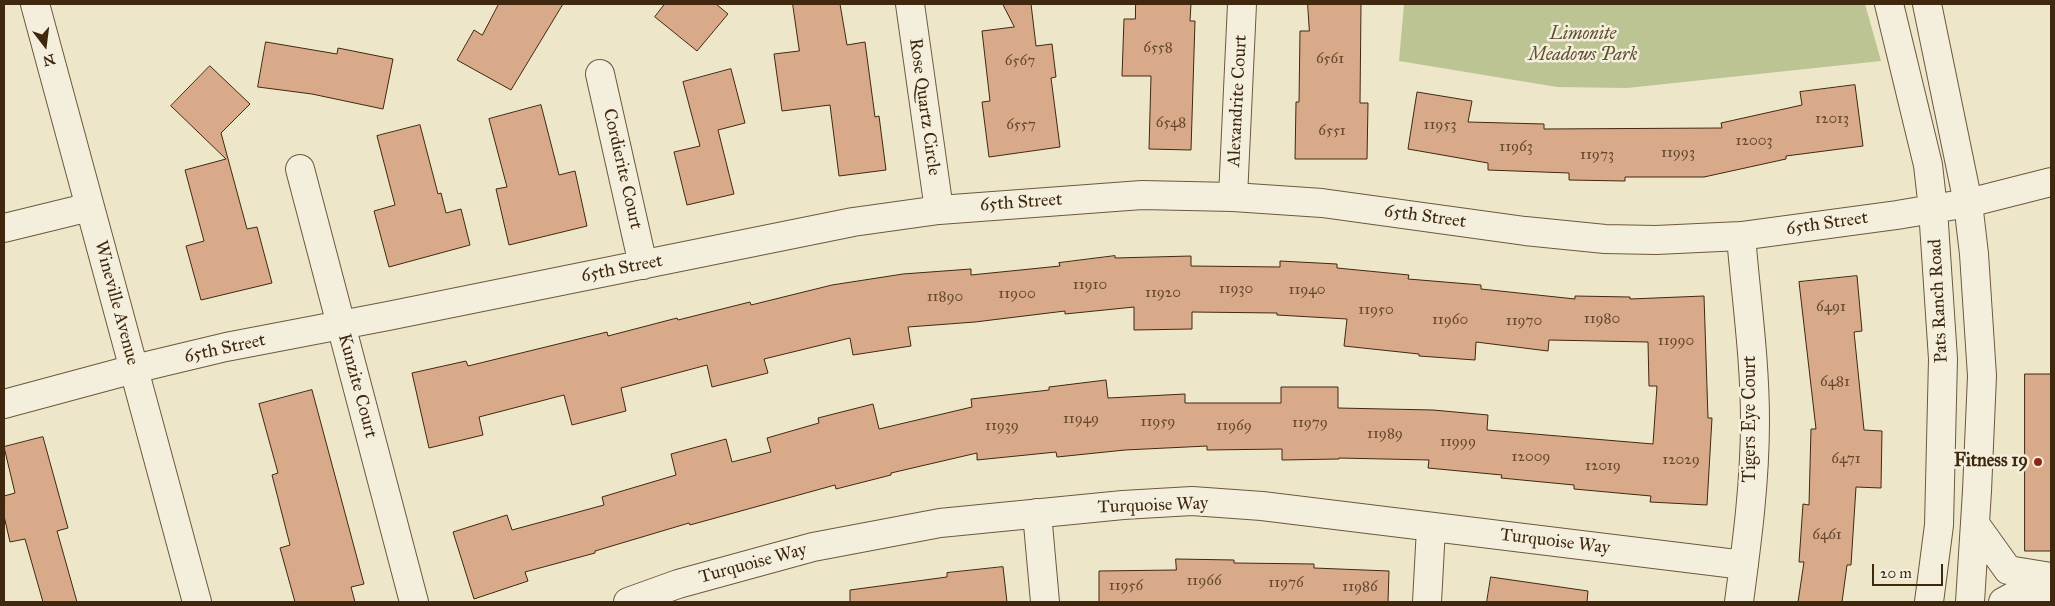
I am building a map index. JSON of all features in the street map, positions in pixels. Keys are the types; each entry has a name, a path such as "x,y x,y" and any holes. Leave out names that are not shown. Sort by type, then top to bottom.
{"street":[{"name":"Wineville Avenue","path":"35,4 197,602"},
{"name":"Rose Quartz Circle","path":"910,4 939,210"},
{"name":"Alexandrite Court","path":"1233,197 1242,4"},
{"name":"Pats Ranch Road","path":"1889,4 1928,165 1933,209 1943,359 1939,526 1929,602"},
{"name":"Pats Ranch Road","path":"1927,4 1968,203 1974,254 1982,376 1970,602"},
{"name":"Cordierite Court","path":"600,74 643,265"},
{"name":"Kunzite Court","path":"300,169 414,602"},
{"name":"65th Street","path":"4,404 134,369 226,347 853,222 939,210 1142,195 1233,197 1322,203 1605,240 1656,240 1741,236 1933,209 1968,203 2051,182"},
{"path":"4,228 90,207"},
{"name":"Tigers Eye Court","path":"1739,602 1754,470 1755,420 1741,236"},
{"name":"Turquoise Way","path":"628,602 678,584 813,547 940,523 1123,505 1192,501 1262,506 1744,565"},
{"path":"1038,513 1045,602"},
{"path":"1975,524 2008,570 2051,577"},
{"path":"1427,602 1431,528"},
{"path":"2003,602 2014,596 2051,595"}],"green space":[{"name":"Limonite Meadows Park","path":"1404,4 1865,4 1881,61 1627,88 1557,87 1399,61"}],"building":[{"path":"499,4 563,4 511,90 457,60 474,30 482,35"},
{"path":"665,4 716,4 728,14 697,51 655,17"},
{"path":"793,4 840,4 847,45 865,42 875,117 879,116 886,170 839,176 830,105 782,111 774,54 799,51"},
{"path":"1003,4 1031,4 1036,46 1052,44 1056,77 1051,78 1060,147 989,157 982,102 990,101 982,31 1014,27"},
{"path":"1136,4 1191,4 1190,21 1195,21 1191,150 1149,149 1151,76 1122,76 1124,19 1135,19"},
{"path":"1308,4 1361,4 1360,103 1368,103 1367,159 1295,159 1296,102 1299,102 1300,31 1309,31"},
{"path":"266,42 337,54 338,48 393,59 383,109 312,94 258,87"},
{"path":"210,66 250,104 221,133 247,229 257,227 272,283 201,300 186,246 204,241 185,170 226,159 171,106"},
{"path":"731,69 745,123 718,130 734,194 687,205 674,152 700,146 683,82"},
{"path":"1855,85 1863,146 1786,156 1786,159 1704,177 1625,177 1625,181 1569,180 1569,173 1488,170 1488,163 1408,149 1417,92 1472,101 1468,122 1544,124 1544,129 1722,128 1721,123 1802,105 1800,92"},
{"path":"541,105 559,175 575,171 587,226 509,245 496,189 507,187 489,119"},
{"path":"420,125 438,194 441,193 446,213 461,209 470,245 389,267 374,211 395,205 377,136"},
{"path":"1115,256 1115,258 1191,256 1191,266 1280,267 1280,261 1337,264 1337,268 1409,275 1408,279 1481,285 1481,289 1575,299 1575,296 1630,297 1630,299 1704,296 1708,418 1712,418 1707,505 1650,502 1651,496 1574,489 1574,485 1501,478 1502,475 1428,468 1429,460 1339,458 1282,460 1282,449 1207,450 1207,446 1125,450 1057,457 1056,452 977,460 977,453 891,473 891,475 836,489 835,485 690,525 689,523 595,551 595,553 525,572 528,581 474,599 453,532 507,515 512,530 604,505 602,497 676,475 671,454 726,439 732,462 771,452 767,438 819,423 818,418 873,404 879,429 972,407 971,399 1049,390 1049,387 1106,380 1108,398 1185,394 1185,403 1281,403 1281,387 1338,387 1338,408 1433,410 1488,415 1487,430 1653,444 1657,386 1649,386 1648,342 1549,340 1548,351 1476,342 1475,360 1419,356 1419,354 1344,346 1347,319 1277,315 1277,313 1192,312 1192,329 1134,330 1134,307 1065,314 1065,311 975,322 908,327 911,346 853,355 850,338 764,359 768,373 712,387 707,365 621,388 626,411 572,425 564,395 479,417 483,435 429,448 412,373 466,361 468,366 607,332 608,336 677,318 678,320 750,302 751,305 832,285 903,274 971,269 971,275 1060,266 1059,263"},
{"path":"1857,276 1862,331 1854,332 1864,430 1882,431 1881,488 1856,487 1851,565 1847,565 1842,602 1798,602 1804,562 1799,562 1803,504 1809,505 1811,429 1816,429 1799,282"},
{"name":"Fitness 19","path":"2025,374 2051,374 2051,551 2025,551"},
{"path":"312,390 364,584 351,587 355,602 295,602 280,548 290,545 272,475 278,473 259,404"},
{"path":"43,437 68,528 57,531 77,602 43,602 25,539 10,542 4,516 4,496 15,493 4,447"},
{"path":"1176,559 1234,560 1234,563 1314,564 1314,568 1389,571 1388,602 1099,602 1099,571 1176,570"},
{"path":"1003,567 1007,602 850,602 850,590 947,577 947,573"},
{"path":"1491,577 1588,591 1587,602 1487,602"}],"place":[{"name":"Fitness 19","path":"2038,462"}]}
